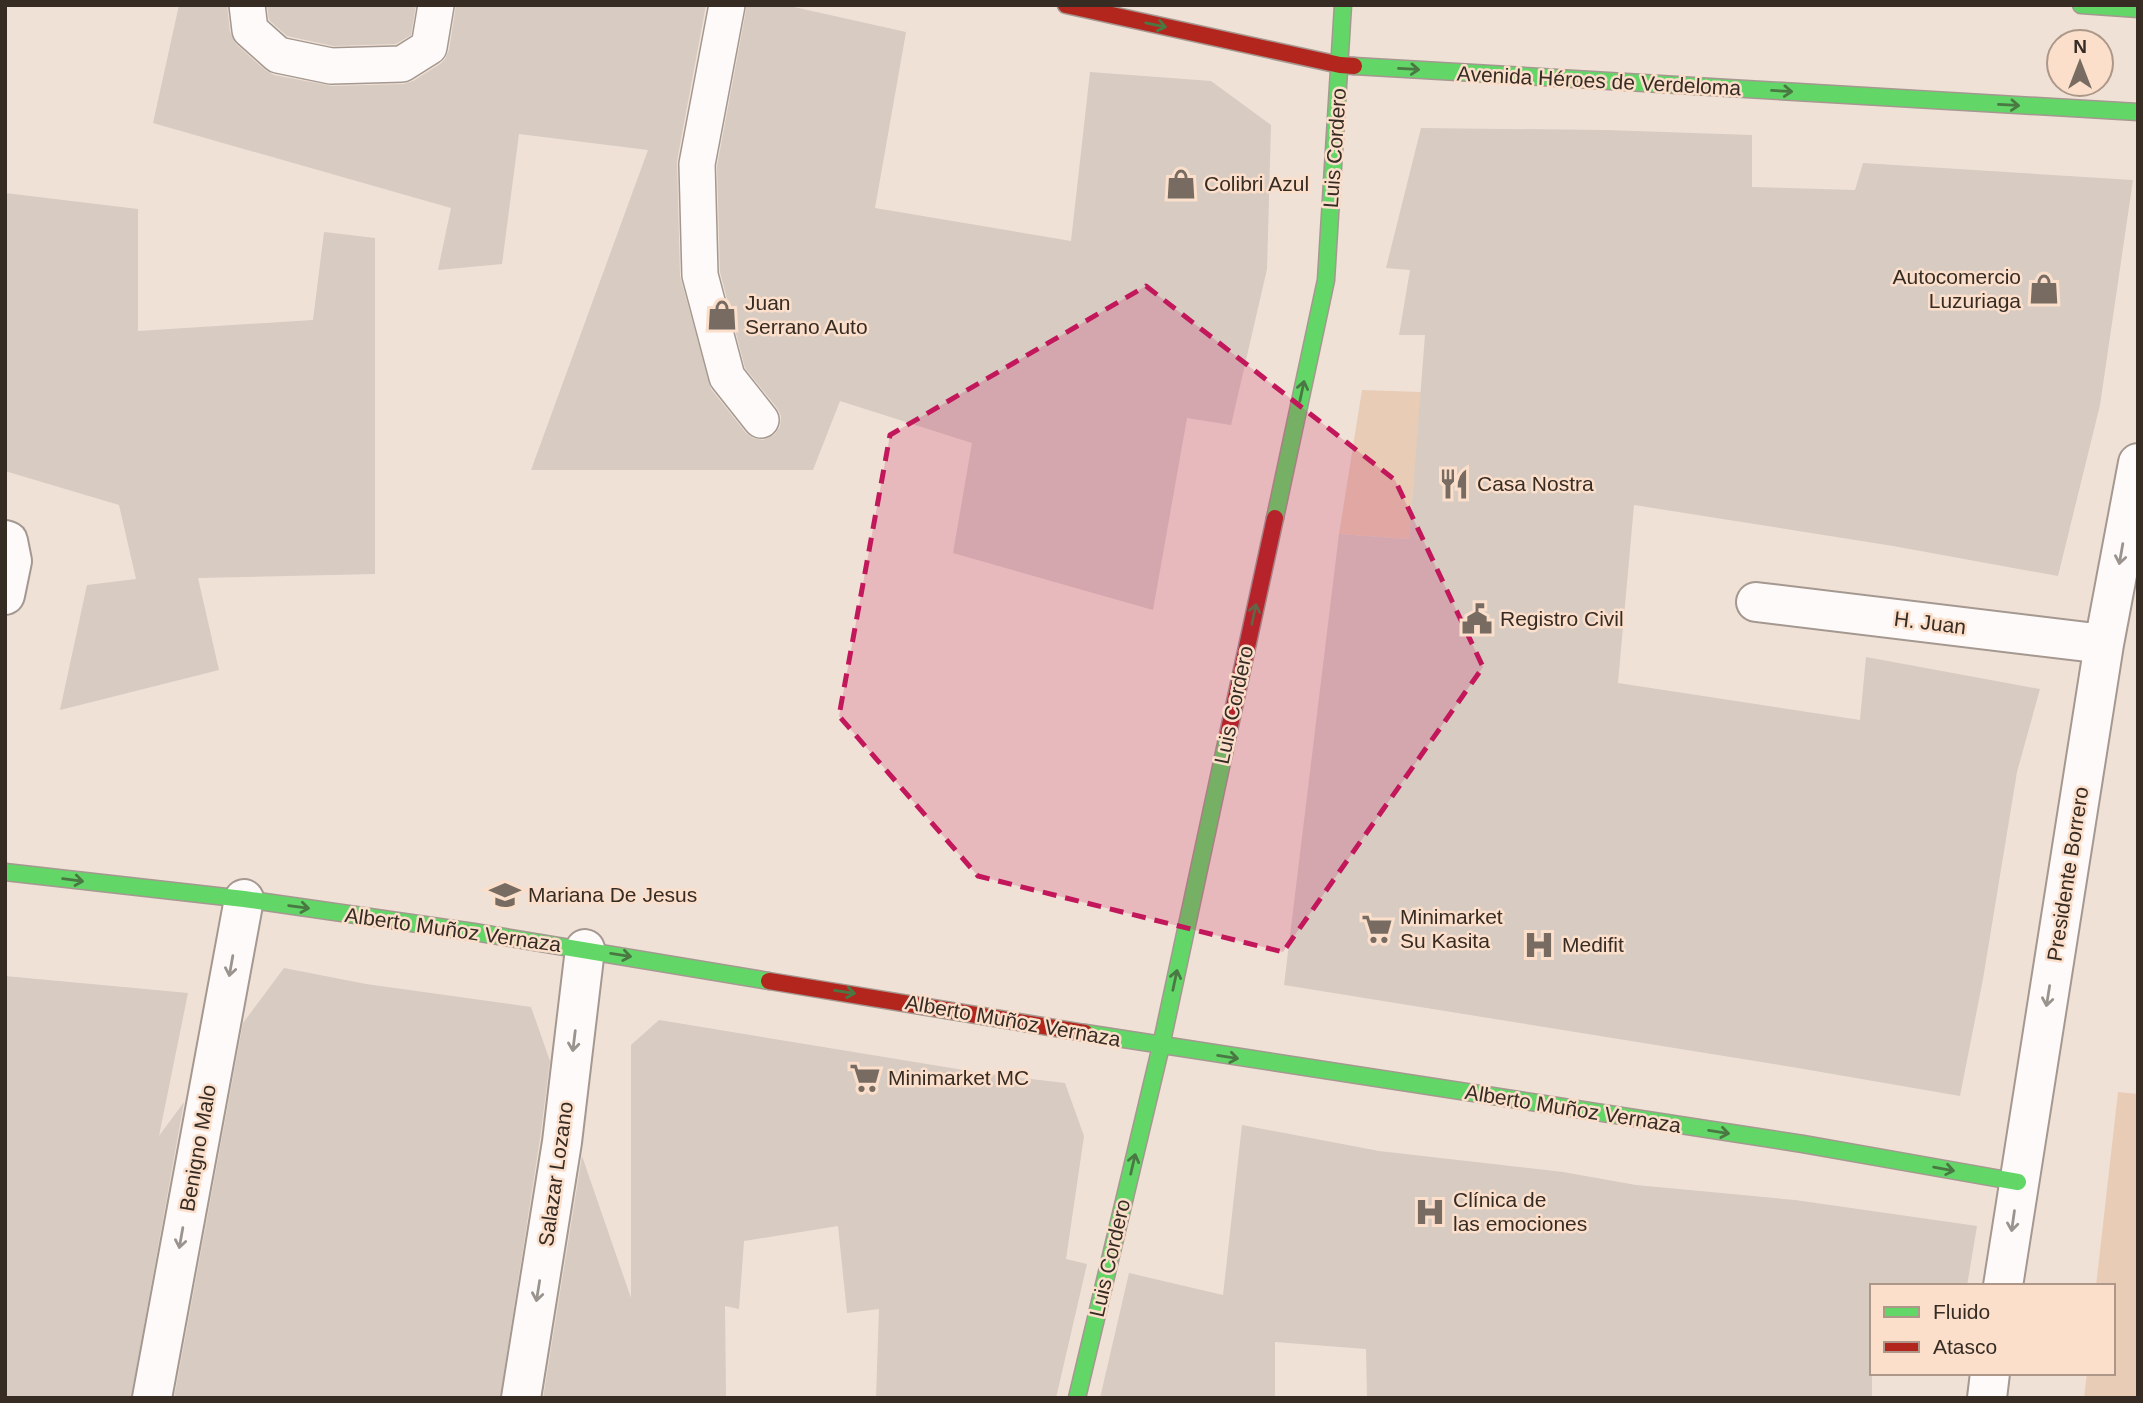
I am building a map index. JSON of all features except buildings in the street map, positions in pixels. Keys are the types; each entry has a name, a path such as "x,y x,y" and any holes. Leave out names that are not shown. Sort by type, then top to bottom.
{"street":[{"name":"Avenida Héroes de Verdeloma","path":"1066,5 1340,65 2138,112"},
{"name":"Luis Cordero","path":"1077,1398 1161,1046 1326,280 1343,5"},
{"path":"2081,5 2138,9"},
{"name":"Presidente Borrero","path":"2003,1284 2105,644 2138,463"},
{"path":"5,540 8,541 12,561 5,595"},
{"name":"H. Juan","path":"1756,602 2105,644"},
{"name":"Alberto Muñoz Vernaza","path":"5,872 244,899 585,949 1161,1046 1803,1144 2018,1182"},
{"name":"Benigno Malo","path":"152,1398 244,899"},
{"name":"Salazar Lozano","path":"522,1398 562,1142 585,949"},
{"path":"1987,1398 1990,1375"}],"lane":[{"path":"247,5 250,30 278,55 331,66 402,64 429,47 436,5"},
{"path":"727,5 697,164 700,275 727,377 761,420"}],"highlighted area":[{"path":"1146,286 1395,480 1483,667 1283,952 978,876 839,716 890,435"}],"shaded area":[{"path":"1362,390 1421,392 1409,539 1339,534"},
{"path":"2118,1092 2138,1094 2138,1398 2084,1398 2087,1375 2115,1375 2115,1284 2096,1284"}],"traffic: fast":[{"path":"1275,518 1326,280 1343,5"},
{"path":"2081,5 2138,9"},
{"path":"1354,66 2138,112"},
{"path":"1077,1398 1161,1046 1227,739"},
{"path":"5,872 244,899 474,932 769,981"},
{"path":"1085,1033 1803,1144 2018,1182"}],"traffic: jam":[{"path":"1066,5 1354,66"},
{"path":"1227,739 1275,518"},
{"path":"769,981 1085,1033"}],"place":[{"name":"Colibri Azul","path":"1181,184"},
{"name":"Autocomercio Luzuriaga","path":"2044,289"},
{"name":"Juan Serrano Auto","path":"722,315"},
{"name":"Casa Nostra","path":"1454,484"},
{"name":"Registro Civil","path":"1477,619"},
{"name":"Mariana De Jesus","path":"505,895"},
{"name":"Minimarket Su Kasita","path":"1377,929"},
{"name":"Medifit","path":"1539,945"},
{"name":"Minimarket MC","path":"865,1078"},
{"name":"Clínica de las emociones","path":"1430,1212"}]}
